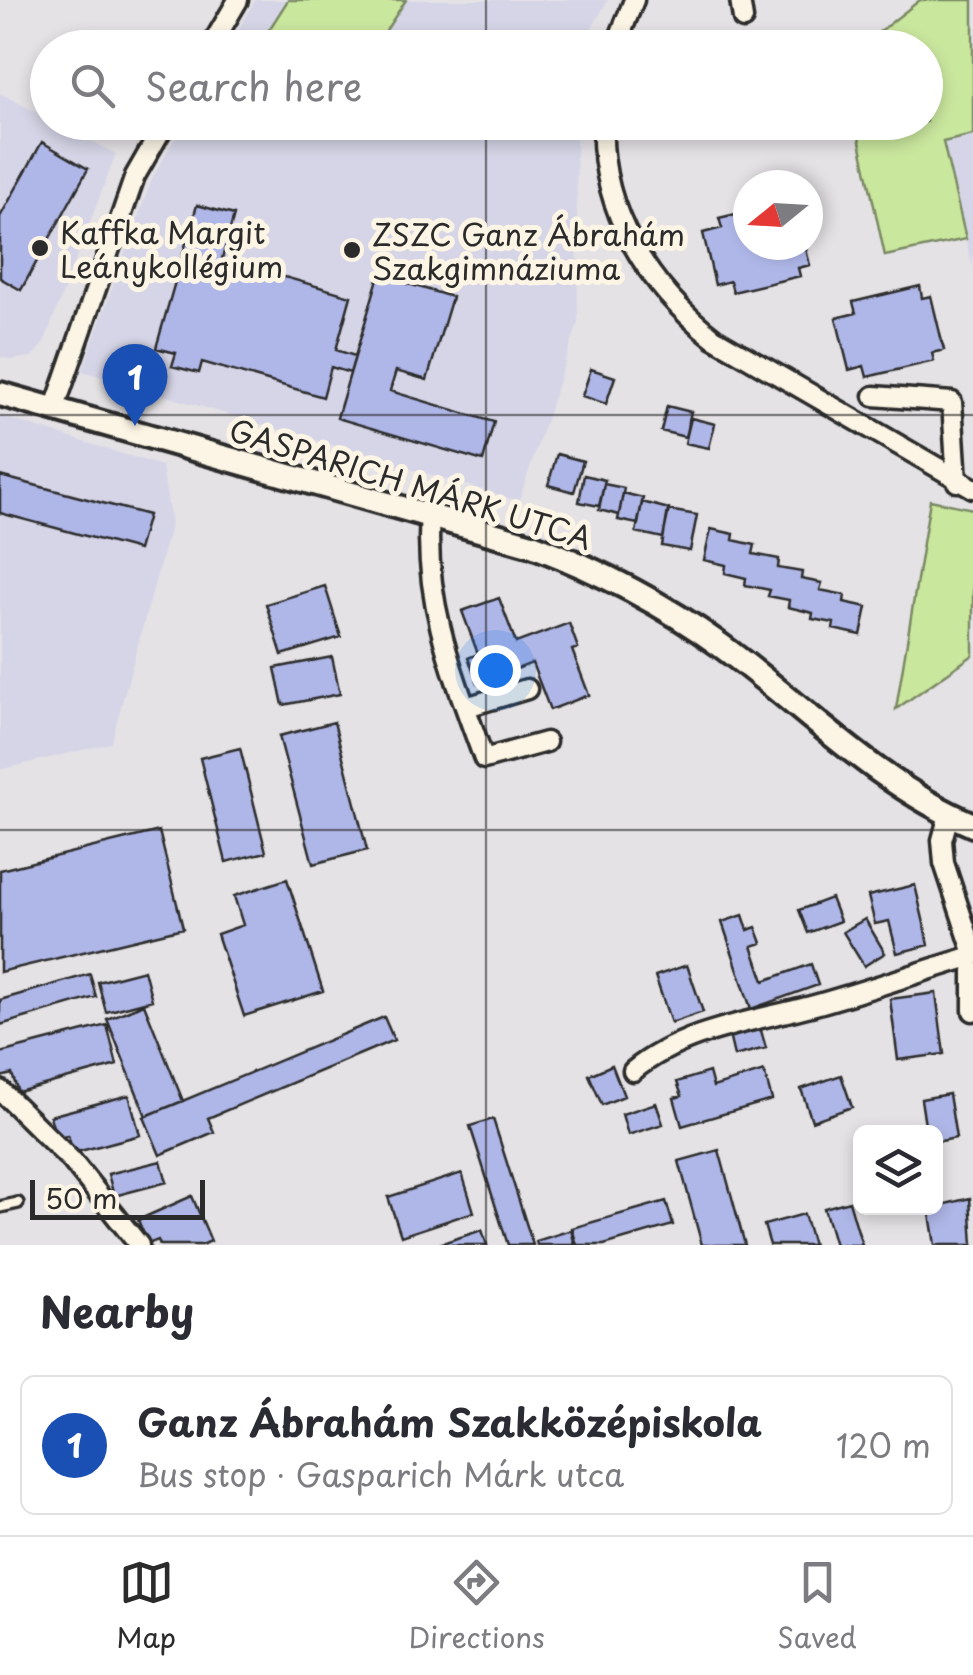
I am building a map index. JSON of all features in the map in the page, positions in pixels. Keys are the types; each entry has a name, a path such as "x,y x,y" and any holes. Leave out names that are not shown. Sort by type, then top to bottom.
{"street":[{"path":"220,30 238,0"},
{"path":"622,30 634,0"},
{"path":"54,410 134,176 155,140"},
{"path":"605,140 609,179 621,220 657,286 684,315 714,338 965,485"},
{"name":"GASPARICH MÁRK UTCA","path":"0,394 430,515 532,545 592,568 644,595 720,645 889,780 973,825"},
{"path":"874,396 952,402 965,485"},
{"path":"430,515 428,541 438,626 484,759 546,742"},
{"path":"466,707 527,689"},
{"path":"633,1071 655,1052 695,1036 816,1005 973,954 944,862 942,840 949,815"},
{"path":"973,971 973,1010"},
{"path":"0,1090 72,1161 139,1245"}],"lane":[{"path":"0,1207 18,1203"}],"shaded area":[{"path":"255,0 608,0 591,30 238,30"},
{"name":"Kaffka Margit Leánykollégium","path":"0,93 30,109 30,140 89,140 116,154 44,343 32,357 0,357"},
{"path":"973,135 973,269 942,142"},
{"name":"ZSZC Ganz Ábrahám Szakgimnáziuma","path":"174,140 576,140 578,323 519,501 82,371 153,176"},
{"path":"0,416 162,466 171,524 111,743 0,770"}],"green space":[{"path":"288,0 406,0 386,30 269,30"},
{"path":"920,0 973,0 973,135 943,142 966,239 885,256 860,140 943,140 943,30 882,30"},
{"path":"930,500 973,509 973,655 896,709"}],"building":[{"path":"42,142 88,169 21,290 0,278 0,217"},
{"path":"197,205 234,215 222,259 351,296 336,350 355,356 350,373 331,367 323,397 202,362 199,373 172,366 176,353 156,348"},
{"path":"733,215 733,260 809,260 810,265 798,268 800,276 733,292 730,281 715,285 703,233 722,228 719,218"},
{"path":"379,275 452,297 427,380 396,371 390,391 494,422 483,461 337,418"},
{"path":"920,286 922,298 931,296 944,350 932,353 934,361 867,377 864,366 849,370 836,318 856,313 853,302"},
{"path":"591,369 615,377 606,404 582,396"},
{"path":"667,406 691,412 685,437 661,431"},
{"path":"691,418 715,424 709,448 685,443"},
{"path":"557,454 583,461 574,492 548,485"},
{"path":"584,475 605,480 599,506 579,502"},
{"path":"0,476 148,515 138,550 0,513"},
{"path":"604,484 624,488 619,515 599,510"},
{"path":"623,493 643,498 638,524 618,520"},
{"path":"642,502 669,509 663,538 636,532"},
{"path":"668,510 697,515 690,551 662,546"},
{"path":"711,529 734,534 733,540 755,545 753,554 779,559 778,568 802,572 801,579 822,583 820,590 845,595 844,602 867,607 861,635 833,629 834,623 812,619 813,613 788,607 789,600 768,596 770,590 745,585 746,578 725,573 726,565 704,560"},
{"path":"325,586 341,637 282,655 266,604"},
{"path":"499,598 516,643 569,623 578,648 572,650 589,695 550,710 532,663 478,684 468,658 478,654 462,611"},
{"path":"332,657 340,694 283,705 275,668"},
{"path":"334,722 367,850 313,864 279,736"},
{"path":"240,748 266,852 226,862 200,758"},
{"path":"159,831 183,928 0,972 0,870"},
{"path":"287,879 323,991 244,1016 217,934 243,925 234,896"},
{"path":"915,885 929,945 897,953 889,921 875,924 868,896"},
{"path":"831,898 840,921 808,933 799,910"},
{"path":"743,915 748,930 756,927 762,943 752,946 764,981 811,964 818,985 751,1009 722,922"},
{"path":"865,919 885,953 864,966 843,932"},
{"path":"687,965 703,1012 671,1023 655,976"},
{"path":"144,970 152,1000 106,1012 98,982"},
{"path":"90,974 96,997 0,1025 0,1000"},
{"path":"936,993 944,1054 898,1060 890,999"},
{"path":"144,1004 183,1101 146,1116 107,1019"},
{"path":"384,1017 394,1040 208,1118 214,1132 160,1155 144,1117"},
{"path":"107,1025 117,1065 18,1092 12,1074 1,1077 0,1053"},
{"path":"760,1027 766,1048 734,1056 729,1035"},
{"path":"612,1065 624,1096 602,1105 589,1075"},
{"path":"764,1071 772,1100 682,1126 674,1098 682,1096 677,1082 709,1072 713,1087"},
{"path":"841,1075 852,1107 812,1121 801,1089"},
{"path":"949,1094 956,1138 943,1141 943,1125 925,1125 921,1099"},
{"path":"129,1095 140,1135 73,1153 68,1135 56,1138 50,1116"},
{"path":"656,1103 663,1124 628,1135 622,1114"},
{"path":"493,1119 533,1245 508,1245 470,1126"},
{"path":"719,1150 745,1245 702,1245 679,1161"},
{"path":"161,1161 167,1182 114,1196 108,1174"},
{"path":"462,1173 474,1212 401,1236 388,1197"},
{"path":"192,1196 211,1241 202,1245 160,1245 158,1240 148,1244 138,1220"},
{"path":"970,1198 973,1245 935,1245 930,1215 943,1215 943,1205"},
{"path":"666,1201 673,1225 604,1245 577,1245 572,1228"},
{"path":"849,1201 862,1245 835,1245 824,1208"},
{"path":"804,1214 813,1245 770,1245 764,1225"},
{"path":"482,1230 487,1245 436,1245"},
{"path":"571,1230 575,1245 537,1245 536,1241"}],"place":[{"name":"Kaffka Margit Leánykollégium","path":"40,248"},
{"name":"ZSZC Ganz Ábrahám Szakgimnáziuma","path":"352,250"},
{"name":"Ganz Ábrahám Szakközépiskola","path":"135,426"}]}
